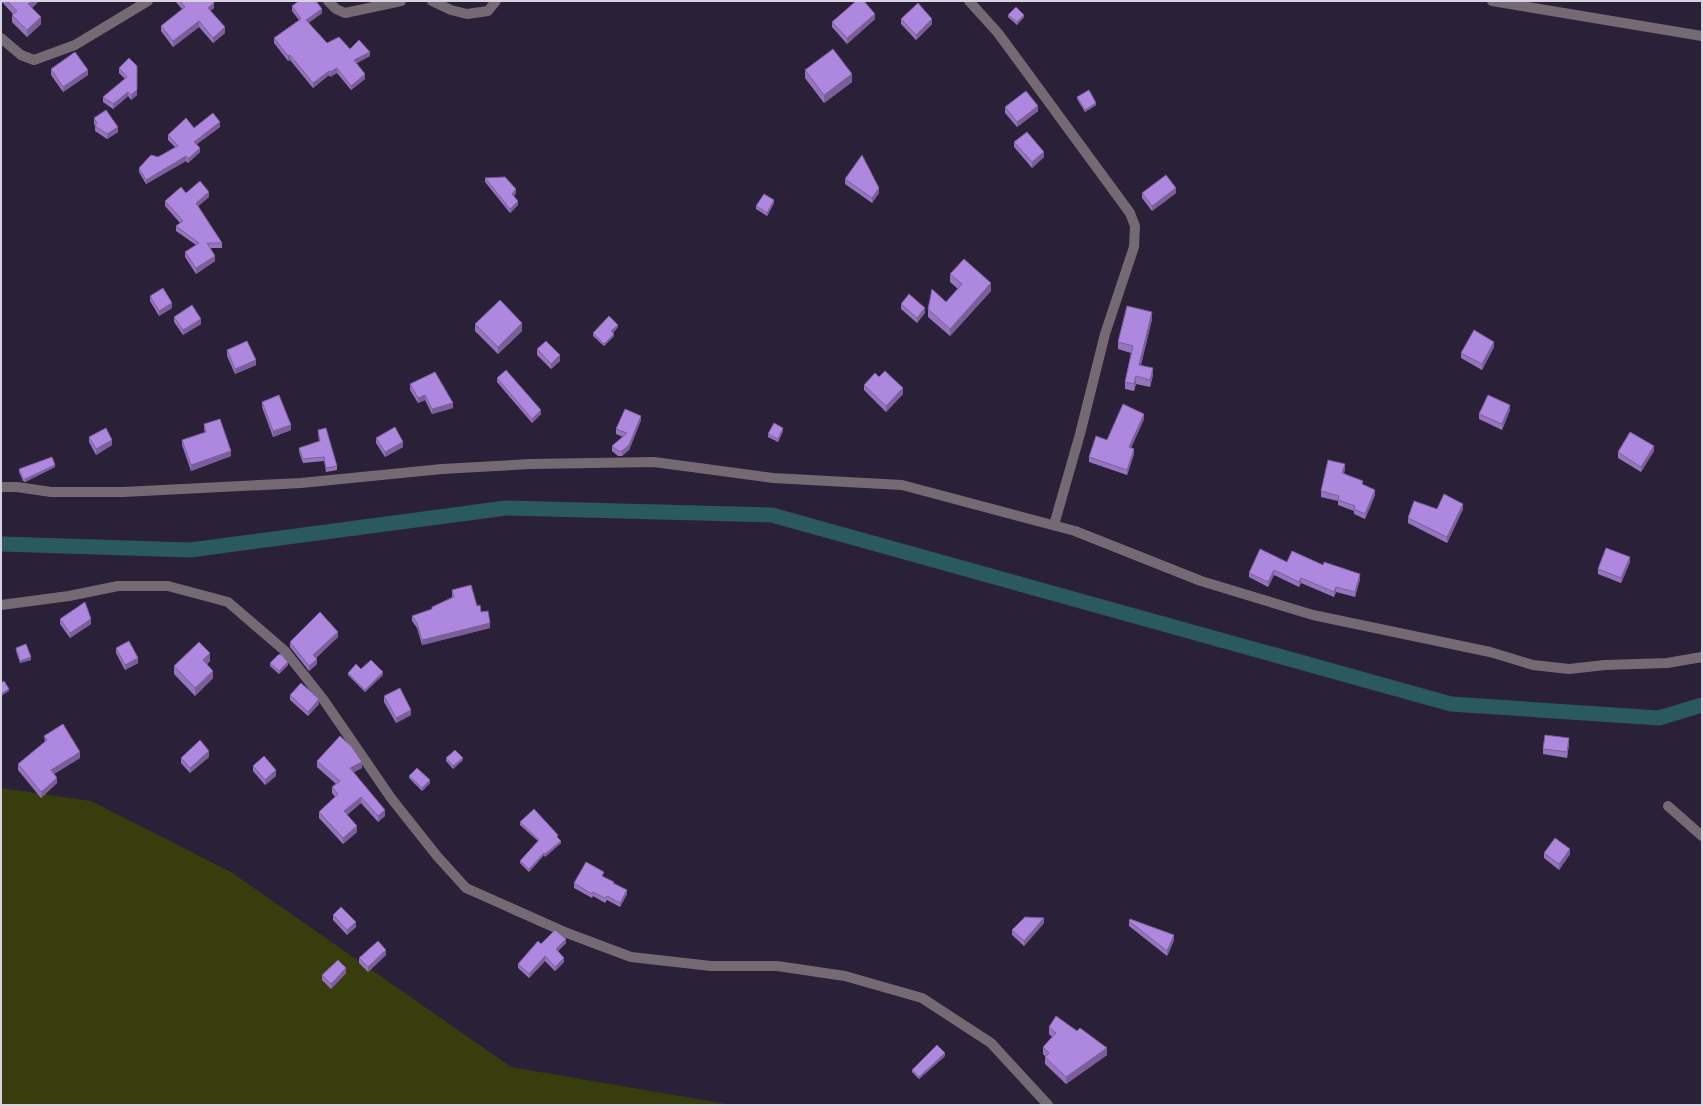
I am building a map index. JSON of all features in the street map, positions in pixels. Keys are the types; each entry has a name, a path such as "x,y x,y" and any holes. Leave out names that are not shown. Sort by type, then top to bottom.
{"street":[{"path":"1,38 13,50 34,60 75,45 148,1"},
{"path":"328,1 336,9 346,13 401,1"},
{"path":"432,1 451,10 467,14 488,11 496,1"},
{"path":"969,1 998,33 1130,212 1135,226 1134,247 1105,334 1080,434 1054,525"},
{"path":"1492,1 1702,36"},
{"path":"1,487 17,487 51,492 123,492 301,483 442,469 523,464 654,462 773,478 902,485 1075,531 1201,581 1313,615 1490,652 1533,665 1569,669 1605,665 1667,663 1702,657"},
{"path":"1,605 69,596 118,586 168,586 228,602 284,651 323,699 391,798 437,856 466,888 567,933 631,956 711,966 776,966 838,975 922,998 991,1044 1048,1105"},
{"path":"1668,806 1702,836"}],"green space":[{"path":"1,788 91,801 231,872 511,1067 732,1105 1,1105"}],"building":[{"path":"7,1 32,1 28,4 41,17 27,30 12,15 17,11"},
{"path":"180,1 213,1 214,3 208,8 225,27 213,38 199,21 173,41 161,26 185,7"},
{"path":"299,1 316,1 322,9 306,20 327,43 339,37 350,49 359,40 370,52 354,60 365,74 351,86 337,68 330,72 329,71 313,83 290,55 288,56 274,38 301,19 292,6"},
{"path":"856,1 864,1 875,14 847,38 832,22"},
{"path":"918,3 932,19 916,35 901,19"},
{"path":"1016,7 1024,15 1017,22 1008,15"},
{"path":"833,49 852,74 824,95 805,70"},
{"path":"75,52 88,70 63,87 51,69"},
{"path":"129,58 137,66 137,90 131,95 128,92 113,104 103,97 127,77 119,68"},
{"path":"1089,90 1096,103 1085,110 1077,97"},
{"path":"1026,91 1038,106 1017,122 1005,107"},
{"path":"106,110 118,127 107,134 95,126 97,123 94,118"},
{"path":"213,113 220,122 194,142 200,148 188,159 186,156 146,180 139,168 151,155 158,157 178,146 168,135 186,118 194,128"},
{"path":"1027,132 1044,152 1032,162 1014,142"},
{"path":"862,155 879,188 872,198 845,179"},
{"path":"1166,175 1176,188 1152,206 1142,193"},
{"path":"505,177 516,189 512,194 518,201 510,209 485,178"},
{"path":"200,181 209,192 196,203 222,243 207,243 215,256 196,268 185,252 199,243 176,226 183,221 165,201 181,187 186,193"},
{"path":"764,194 774,200 767,213 756,206"},
{"path":"964,259 991,283 950,329 928,309 932,289 946,302 962,284 950,274"},
{"path":"163,288 172,303 159,311 150,296"},
{"path":"909,294 925,308 917,318 901,304"},
{"path":"500,300 522,323 498,347 475,324"},
{"path":"192,305 201,319 183,330 174,317"},
{"path":"1127,306 1152,312 1139,365 1153,368 1150,380 1136,376 1134,384 1125,382 1133,346 1118,342"},
{"path":"609,316 618,325 611,331 614,334 604,344 593,333"},
{"path":"1474,330 1494,342 1482,364 1461,353"},
{"path":"247,341 256,360 235,369 227,350"},
{"path":"546,341 560,355 551,364 537,349"},
{"path":"506,370 541,410 532,419 497,378"},
{"path":"885,371 903,388 886,406 864,385 875,373 879,377"},
{"path":"435,372 453,403 432,409 425,395 418,398 410,384"},
{"path":"279,395 291,425 273,431 262,402"},
{"path":"1488,395 1510,405 1502,424 1479,414"},
{"path":"1123,404 1144,414 1129,447 1134,449 1127,470 1089,457 1096,436 1107,440"},
{"path":"625,409 641,416 629,445 622,451 618,451 612,446 627,433 616,429"},
{"path":"220,419 231,451 191,465 182,440 206,432 204,424"},
{"path":"774,423 783,428 778,439 768,434"},
{"path":"395,427 403,442 385,452 376,438"},
{"path":"106,428 112,440 96,449 89,437"},
{"path":"326,428 337,466 326,468 324,457 303,459 299,448 320,441 318,430"},
{"path":"1630,432 1654,446 1641,467 1618,452"},
{"path":"52,457 55,465 23,479 19,469"},
{"path":"1328,460 1345,464 1342,473 1363,481 1362,484 1375,490 1365,514 1354,509 1355,506 1338,500 1339,496 1321,491"},
{"path":"1444,494 1463,504 1447,537 1408,518 1414,501 1437,509"},
{"path":"1606,548 1630,557 1621,578 1598,569"},
{"path":"1260,549 1287,562 1292,551 1323,565 1324,562 1360,574 1355,592 1336,587 1334,592 1301,578 1299,582 1274,570 1268,582 1249,573"},
{"path":"471,585 477,606 480,605 481,612 488,611 490,623 422,640 417,623 412,616 432,609 432,607 454,597 452,590"},
{"path":"85,602 91,619 70,633 60,619"},
{"path":"320,612 338,632 313,655 317,659 309,666 290,642"},
{"path":"129,641 138,658 125,665 116,648"},
{"path":"199,642 210,653 203,660 213,671 195,688 174,666"},
{"path":"26,644 31,657 20,661 16,648"},
{"path":"281,654 288,662 279,671 270,663"},
{"path":"371,660 383,672 365,690 348,673 356,664 361,669"},
{"path":"4,681 9,689 1,694 1,683"},
{"path":"301,683 319,699 308,712 290,695"},
{"path":"400,688 411,710 396,718 384,696"},
{"path":"63,724 80,752 51,770 57,778 41,792 18,764 47,740 44,736"},
{"path":"1545,735 1569,738 1567,752 1543,749"},
{"path":"340,736 352,747 362,762 350,768 385,810 378,816 361,797 344,811 357,826 343,838 319,812 338,794 332,787 340,781 317,761"},
{"path":"200,740 209,751 190,768 181,758"},
{"path":"455,750 463,758 453,766 446,758"},
{"path":"264,756 276,770 265,780 253,766"},
{"path":"417,768 430,780 422,788 409,776"},
{"path":"534,809 558,835 557,837 561,841 545,854 544,853 529,869 520,861 539,840 520,822"},
{"path":"1555,838 1570,849 1559,864 1544,853"},
{"path":"586,862 604,872 602,876 627,890 620,903 607,896 605,898 593,892 592,894 574,883"},
{"path":"341,907 356,922 347,930 333,915"},
{"path":"1025,917 1044,918 1024,941 1012,930"},
{"path":"1130,919 1174,935 1167,951 1129,921"},
{"path":"555,930 566,939 556,949 564,958 555,967 545,956 529,974 518,964 538,941 541,944"},
{"path":"378,941 386,950 368,967 359,958"},
{"path":"338,960 346,968 331,984 322,975"},
{"path":"1056,1016 1077,1031 1080,1028 1107,1048 1066,1077 1045,1057 1049,1053 1043,1047 1056,1033 1049,1027"},
{"path":"937,1045 945,1053 919,1077 912,1070"}],"waterway":[{"path":"1,544 190,550 506,508 772,515 1451,704 1659,718 1702,705"}]}
